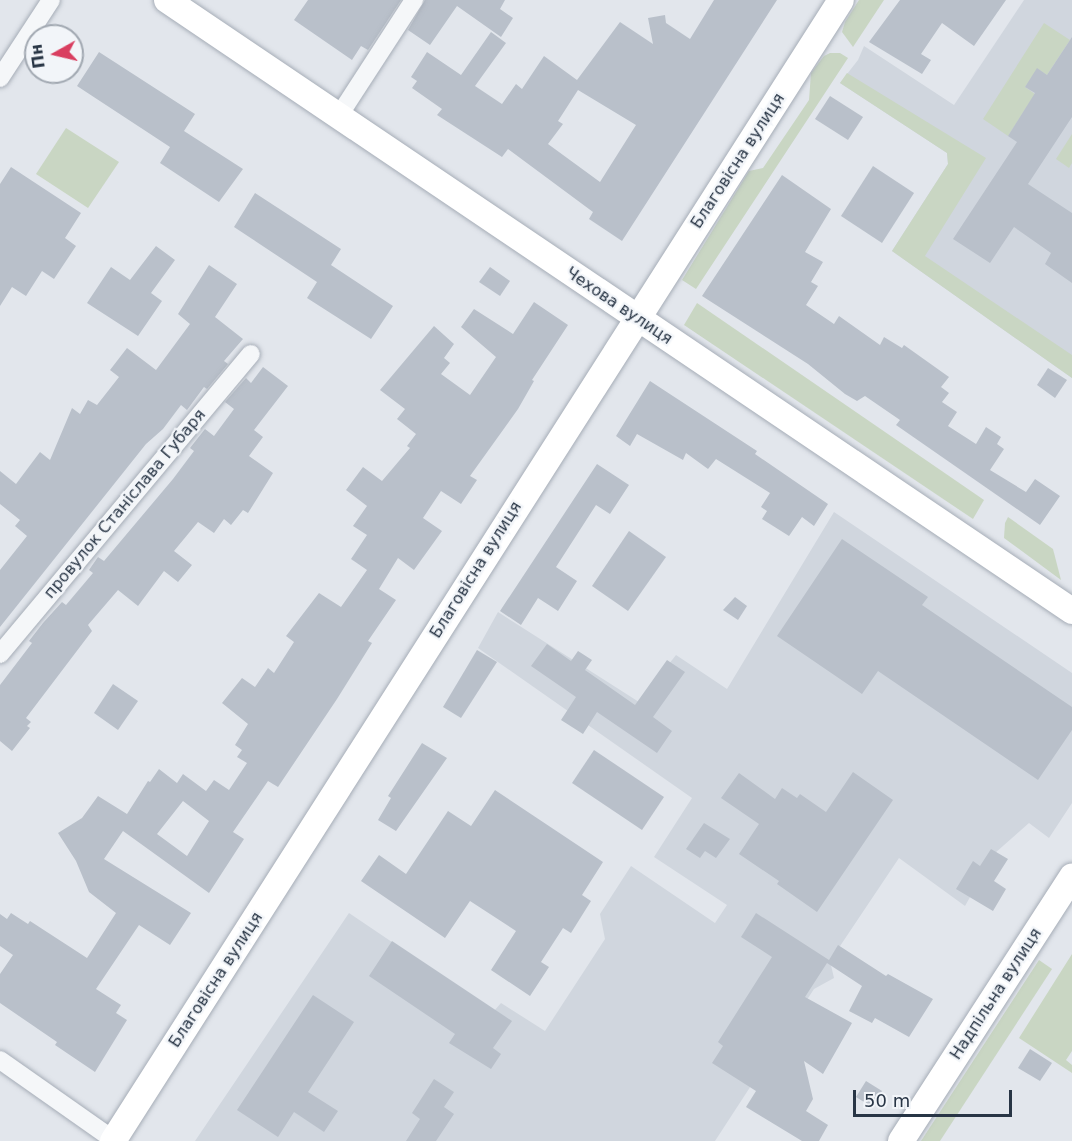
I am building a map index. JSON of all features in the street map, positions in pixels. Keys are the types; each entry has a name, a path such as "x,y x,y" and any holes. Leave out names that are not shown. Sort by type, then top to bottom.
{"main road":[{"name":"Чехова вулиця","path":"166,0 1072,611"},
{"name":"Благовісна вулиця","path":"114,1141 636,318 841,0"},
{"name":"Надпільна вулиця","path":"901,1141 1072,877"}],"street":[{"path":"0,78 51,0"},
{"path":"338,117 414,0"},
{"name":"провулок Станіслава Губаря","path":"0,654 251,354"},
{"path":"0,1060 114,1141"}],"shaded area":[{"path":"1024,0 1072,0 1072,378 892,251 948,164 947,153 840,83 858,60 864,46 954,105"},
{"path":"834,512 1072,673 1072,803 1049,838 1029,823 995,853 965,906 899,858 830,961 834,978 814,989 715,1141 195,1141 349,913 494,1011 501,1003 545,1031 605,939 600,914 631,866 715,923 727,905 654,857 692,798 478,648 498,612 639,702 676,655 727,689"}],"green space":[{"path":"859,0 884,0 853,47 842,32 845,22"},
{"path":"1044,23 1070,40 1047,75 1038,69 1025,87 1035,94 1008,136 983,119"},
{"path":"830,53 840,53 848,58 696,289 682,280 749,171 763,168 809,100 811,73 824,56"},
{"path":"847,73 986,158 925,256 1072,355 1072,378 892,251 948,164 947,153 840,83"},
{"path":"66,128 119,162 88,208 36,174"},
{"path":"1072,134 1072,163 1069,168 1056,159"},
{"path":"697,303 984,500 973,519 684,325"},
{"path":"1008,517 1053,549 1061,580 1004,538 1005,523"},
{"path":"1072,954 1072,1051 1066,1060 1072,1065 1072,1073 1019,1038"},
{"path":"1039,960 1052,969 940,1141 921,1141"}],"building":[{"path":"308,0 401,0 368,50 361,46 352,60 294,20"},
{"path":"425,0 505,0 500,9 513,18 501,37 457,6 430,45 408,30"},
{"path":"714,0 777,0 622,241 589,219 593,212 508,149 502,157 437,115 442,109 412,88 417,81 411,77 427,52 461,75 491,32 506,43 475,86 502,104 516,84 522,89 544,56 577,80 620,22 653,44 648,18 665,15 666,23 690,39","holes":["578,90 636,125 600,182 548,144 563,124 558,121"]},
{"path":"900,0 1006,0 974,46 942,23 921,54 931,60 922,74 869,42"},
{"path":"1072,37 1072,117 1028,184 1072,213 1072,283 1045,264 1051,253 1014,227 990,263 953,239 1017,142 1008,136 1035,93 1025,87 1037,68 1047,75"},
{"path":"99,52 195,114 184,131 243,169 219,202 160,163 170,147 77,86 84,84 84,75"},
{"path":"830,96 863,117 848,140 815,119"},
{"path":"873,166 914,193 882,243 841,216"},
{"path":"11,167 81,213 65,238 76,246 54,279 42,271 26,296 12,287 0,306 0,184"},
{"path":"782,175 831,209 805,252 823,262 811,282 818,286 806,305 834,324 839,316 880,345 884,337 902,348 904,345 949,377 941,387 949,393 942,402 957,412 948,426 976,444 986,427 1001,437 997,444 1004,449 990,470 1026,492 1035,479 1060,496 1040,525 896,425 900,420 865,396 857,401 845,394 808,364 702,296"},
{"path":"255,193 341,249 331,265 393,306 371,339 307,298 317,282 234,227"},
{"path":"156,246 175,260 151,293 162,301 138,336 87,303 111,267 130,280"},
{"path":"209,265 237,284 215,317 243,339 224,361 228,364 207,389 204,387 187,410 181,405 163,429 146,444 0,627 0,570 27,536 15,526 20,520 0,504 0,471 16,484 40,452 50,460 72,408 80,414 88,400 97,405 119,377 110,370 127,348 156,370 190,324 178,314"},
{"path":"490,267 510,281 500,296 479,282"},
{"path":"534,302 568,325 532,380 534,381 518,409 470,476 477,480 461,504 441,491 423,518 442,531 414,570 398,558 379,589 396,600 368,641 372,643 278,787 268,781 233,832 244,839 209,893 123,831 104,859 191,913 170,945 139,925 96,989 121,1005 116,1013 127,1020 95,1072 55,1045 57,1042 0,1003 0,974 13,955 0,946 0,914 7,919 11,913 28,924 30,921 87,958 116,913 89,892 76,861 58,833 82,818 98,796 127,814 148,781 150,782 159,769 177,783 183,774 206,791 214,780 229,790 247,763 237,757 242,750 235,745 248,724 222,703 242,678 255,687 268,668 274,673 294,642 286,636 319,593 341,607 367,570 351,559 367,535 353,526 367,506 346,490 363,467 382,481 410,448 407,446 416,434 397,419 405,409 380,390 434,326 454,344 444,358 450,363 441,374 470,395 496,357 461,327 474,309 513,334","holes":["183,801 209,821 187,856 157,834"]},
{"path":"263,367 288,386 254,430 263,437 249,456 273,473 248,513 243,510 231,525 224,519 214,533 198,522 174,551 192,565 178,582 164,571 138,606 118,590 88,625 92,631 26,718 31,722 27,726 30,728 12,751 0,741 0,685 32,643 29,641 43,623 62,602 66,605 93,573 89,570 98,557 104,561 173,479 194,451 190,448 205,429 214,436 234,409 225,402 246,378 251,383"},
{"path":"1048,368 1067,380 1055,398 1037,385"},
{"path":"650,381 757,451 755,454 828,504 814,526 802,517 789,536 762,519 767,511 761,507 770,493 716,459 708,469 686,453 683,460 637,434 630,446 616,436"},
{"path":"597,464 629,485 610,514 596,505 556,567 577,581 558,611 538,598 521,625 500,611"},
{"path":"629,531 666,557 628,611 592,586"},
{"path":"842,539 928,597 922,605 1072,707 1072,730 1038,780 878,671 862,694 777,636"},
{"path":"735,597 747,606 738,620 723,610"},
{"path":"547,644 571,661 578,651 592,660 585,670 635,705 667,660 685,672 653,717 672,731 657,753 597,712 583,734 561,720 576,697 531,666"},
{"path":"477,650 497,662 461,718 443,707"},
{"path":"113,684 138,701 118,730 94,713"},
{"path":"422,743 447,758 396,831 378,820 391,798 388,796"},
{"path":"594,750 664,797 642,830 572,783"},
{"path":"853,772 893,800 817,912 777,884 779,881 739,854 759,824 721,798 739,773 775,799 782,788 797,798 800,794 826,812"},
{"path":"495,790 603,862 582,895 591,901 571,933 563,928 541,962 549,967 530,996 491,970 516,931 470,901 445,938 361,881 379,855 406,874 448,811 471,826"},
{"path":"704,823 730,839 716,858 705,851 700,858 686,849"},
{"path":"991,849 1008,859 994,881 1006,889 993,911 956,889 973,861 980,866"},
{"path":"756,913 829,960 838,945 886,976 888,974 933,999 909,1037 875,1018 872,1023 849,1011 862,986 827,963 805,997 852,1023 823,1074 804,1061 813,1099 806,1111 828,1125 819,1141 802,1141 746,1107 756,1091 712,1063 723,1046 718,1042 772,957 741,937"},
{"path":"392,941 512,1021 493,1048 501,1054 491,1069 449,1043 455,1034 369,976"},
{"path":"313,995 354,1022 308,1092 338,1111 324,1132 294,1112 278,1137 237,1110"},
{"path":"1030,1049 1052,1063 1040,1081 1018,1068"},
{"path":"434,1079 454,1092 444,1107 454,1114 436,1141 406,1141 420,1119 412,1113"},
{"path":"866,1081 882,1091 872,1107 856,1097"}]}
